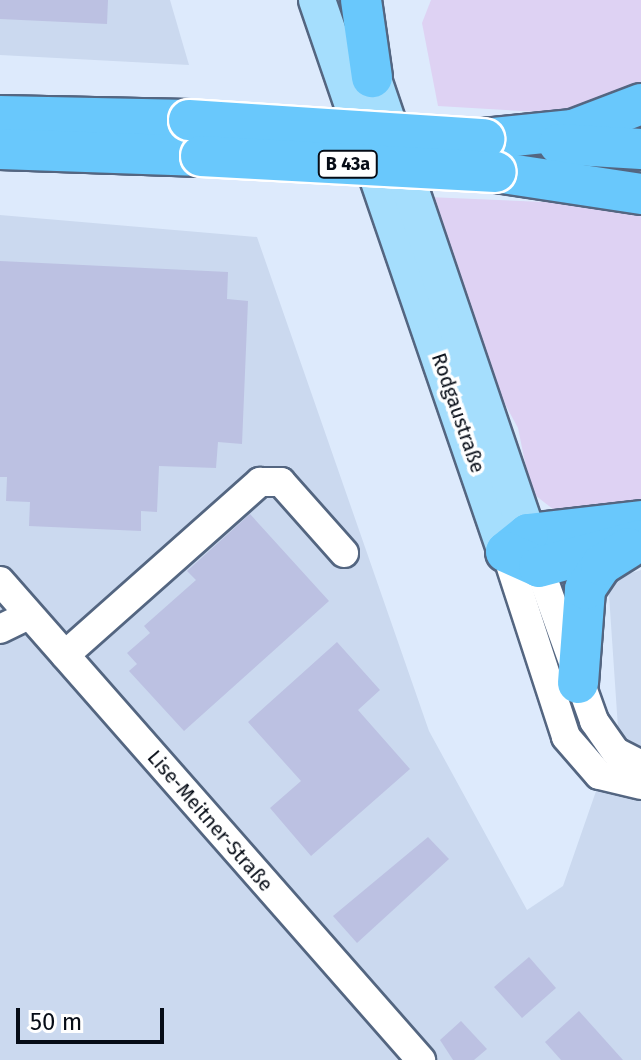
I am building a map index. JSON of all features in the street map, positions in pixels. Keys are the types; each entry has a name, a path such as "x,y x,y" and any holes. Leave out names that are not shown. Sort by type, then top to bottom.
{"highway":[{"path":"361,0 372,77"},
{"path":"490,155 573,130 641,104"},
{"name":"B 43a","path":"0,116 195,138 490,155 641,149"},
{"name":"B 43a","path":"0,149 195,138"},
{"path":"490,155 641,194"},
{"name":"B 43a","path":"490,155 641,181"},
{"path":"524,551 641,521"},
{"path":"524,551 641,541"},
{"path":"578,683 585,589 601,565 641,541"}],"main road":[{"name":"Rodgaustraße","path":"317,0 524,551"},
{"name":"Rodgaustraße","path":"346,0 524,551"}],"street":[{"path":"65,655 260,482 281,482 344,553"},
{"name":"Rodgaustraße","path":"524,551 578,683 609,746 641,765"},
{"name":"Rodgaustraße","path":"524,551 566,737 599,775 641,785"},
{"name":"Lise-Meitner-Straße","path":"0,581 421,1060"},
{"path":"0,629 29,615"}],"shaded area":[{"path":"0,0 170,0 189,65 0,55"},
{"path":"431,0 641,0 641,82 633,91 572,114 438,106 422,23"},
{"path":"428,197 641,206 641,513 558,513 531,492 518,428 491,378"},
{"path":"0,215 257,237 429,731 527,910 563,886 618,728 608,580 641,570 641,1060 0,1060"}],"building":[{"path":"0,0 108,0 107,24 0,19"},
{"path":"0,261 228,272 227,299 248,301 242,444 218,442 216,468 159,466 157,512 141,511 141,531 29,526 30,502 6,501 7,477 0,477"},
{"path":"250,514 329,601 184,731 129,671 137,664 127,653 150,633 144,626 196,580 187,571"},
{"path":"337,642 380,690 358,710 410,769 311,856 270,808 301,781 248,722"},
{"path":"428,837 449,859 357,943 333,916"},
{"path":"529,957 556,988 522,1018 494,987"},
{"path":"579,1011 623,1060 561,1060 545,1042"},
{"path":"461,1021 487,1049 474,1060 453,1060 440,1040"}]}
